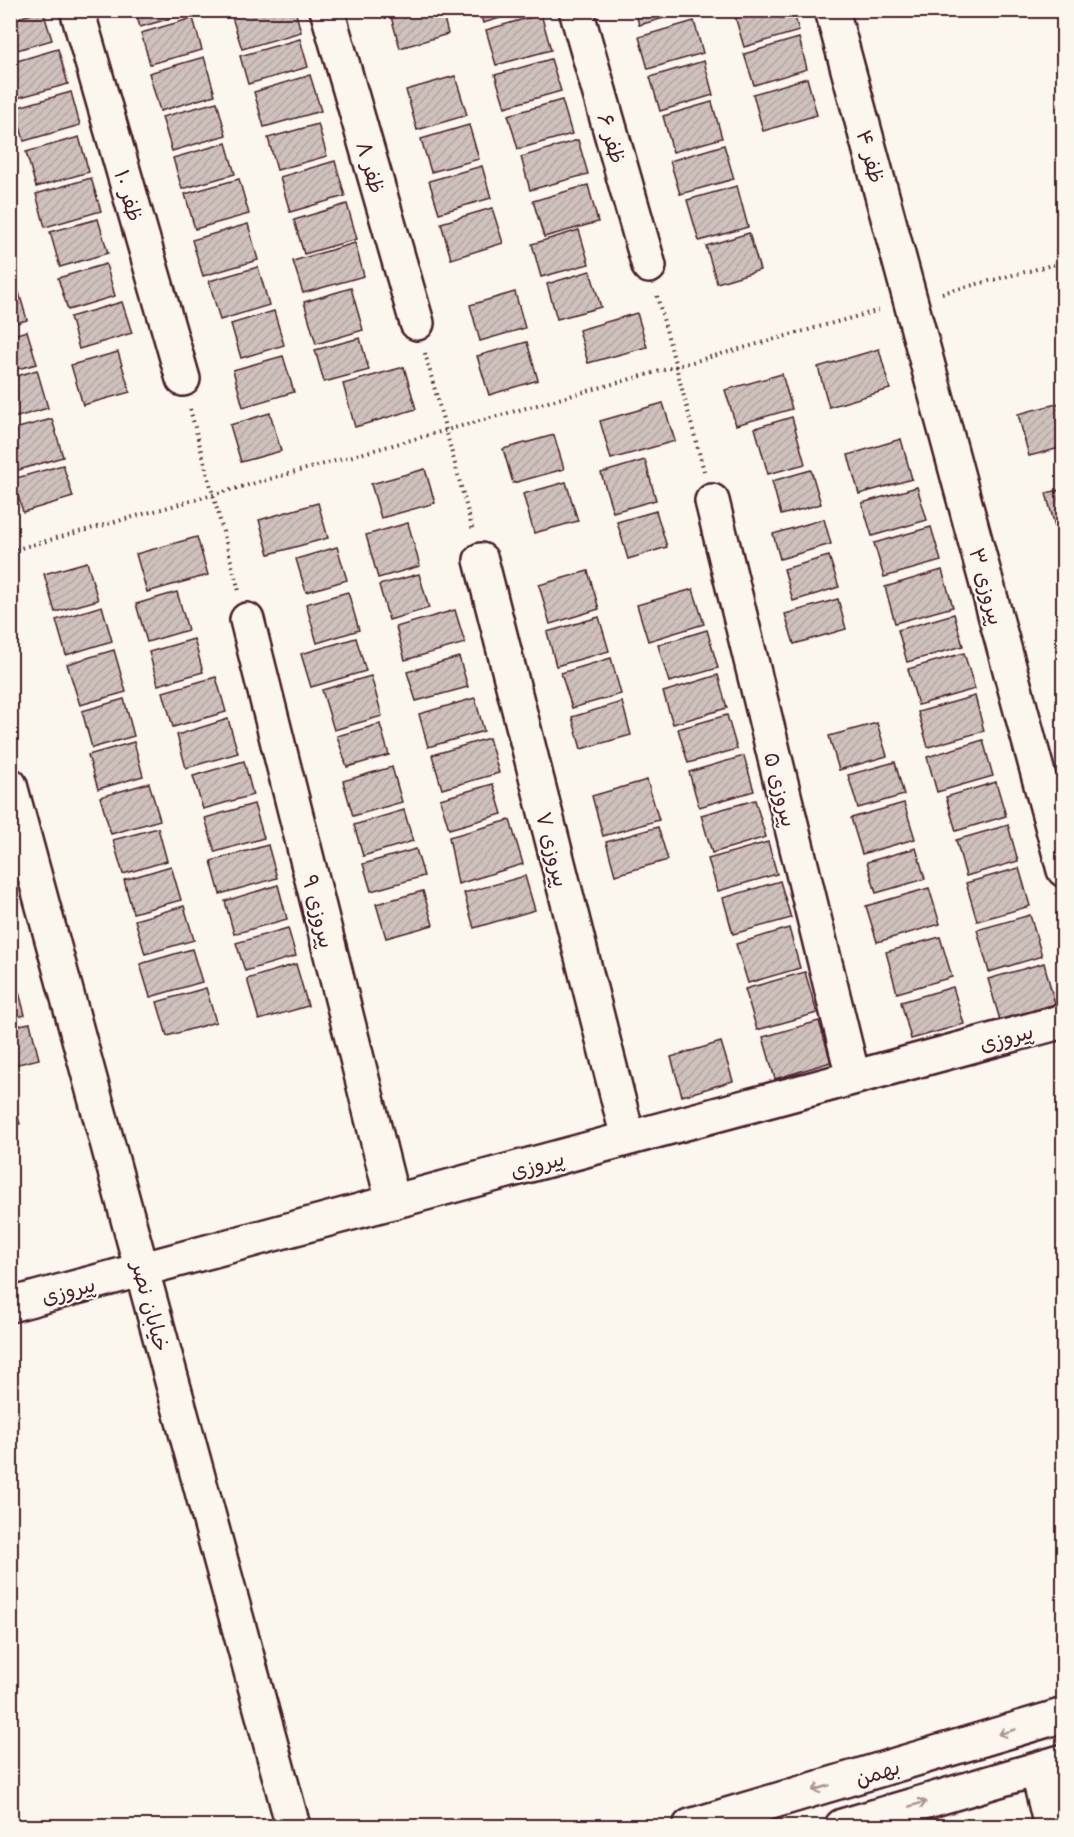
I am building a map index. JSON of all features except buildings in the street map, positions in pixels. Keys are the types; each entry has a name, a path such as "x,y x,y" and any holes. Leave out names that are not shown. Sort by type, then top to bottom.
{"street":[{"name":"ظفر ۱۰","path":"77,10 183,379"},
{"name":"ظفر ۸","path":"327,10 417,323"},
{"name":"ظفر ۶","path":"576,10 649,266"},
{"name":"ظفر ۴","path":"832,10 912,301"},
{"name":"پیروزی ۳","path":"912,301 1064,870"},
{"name":"پیروزی ۵","path":"712,501 853,1077"},
{"name":"پیروزی ۷","path":"481,560 628,1138"},
{"name":"پیروزی ۹","path":"246,620 393,1202"},
{"name":"خیابان نصر","path":"10,785 293,1827"},
{"name":"پیروزی","path":"10,1305 1064,1021"},
{"name":"بهمن","path":"690,1827 1064,1715"},
{"name":"بهمن","path":"842,1827 1050,1765"},
{"path":"1050,1765 1051,1827"}],"path":[{"path":"10,551 912,301 1064,262"},
{"path":"649,266 712,501"},
{"path":"417,323 481,560"},
{"path":"183,379 246,620"}]}
